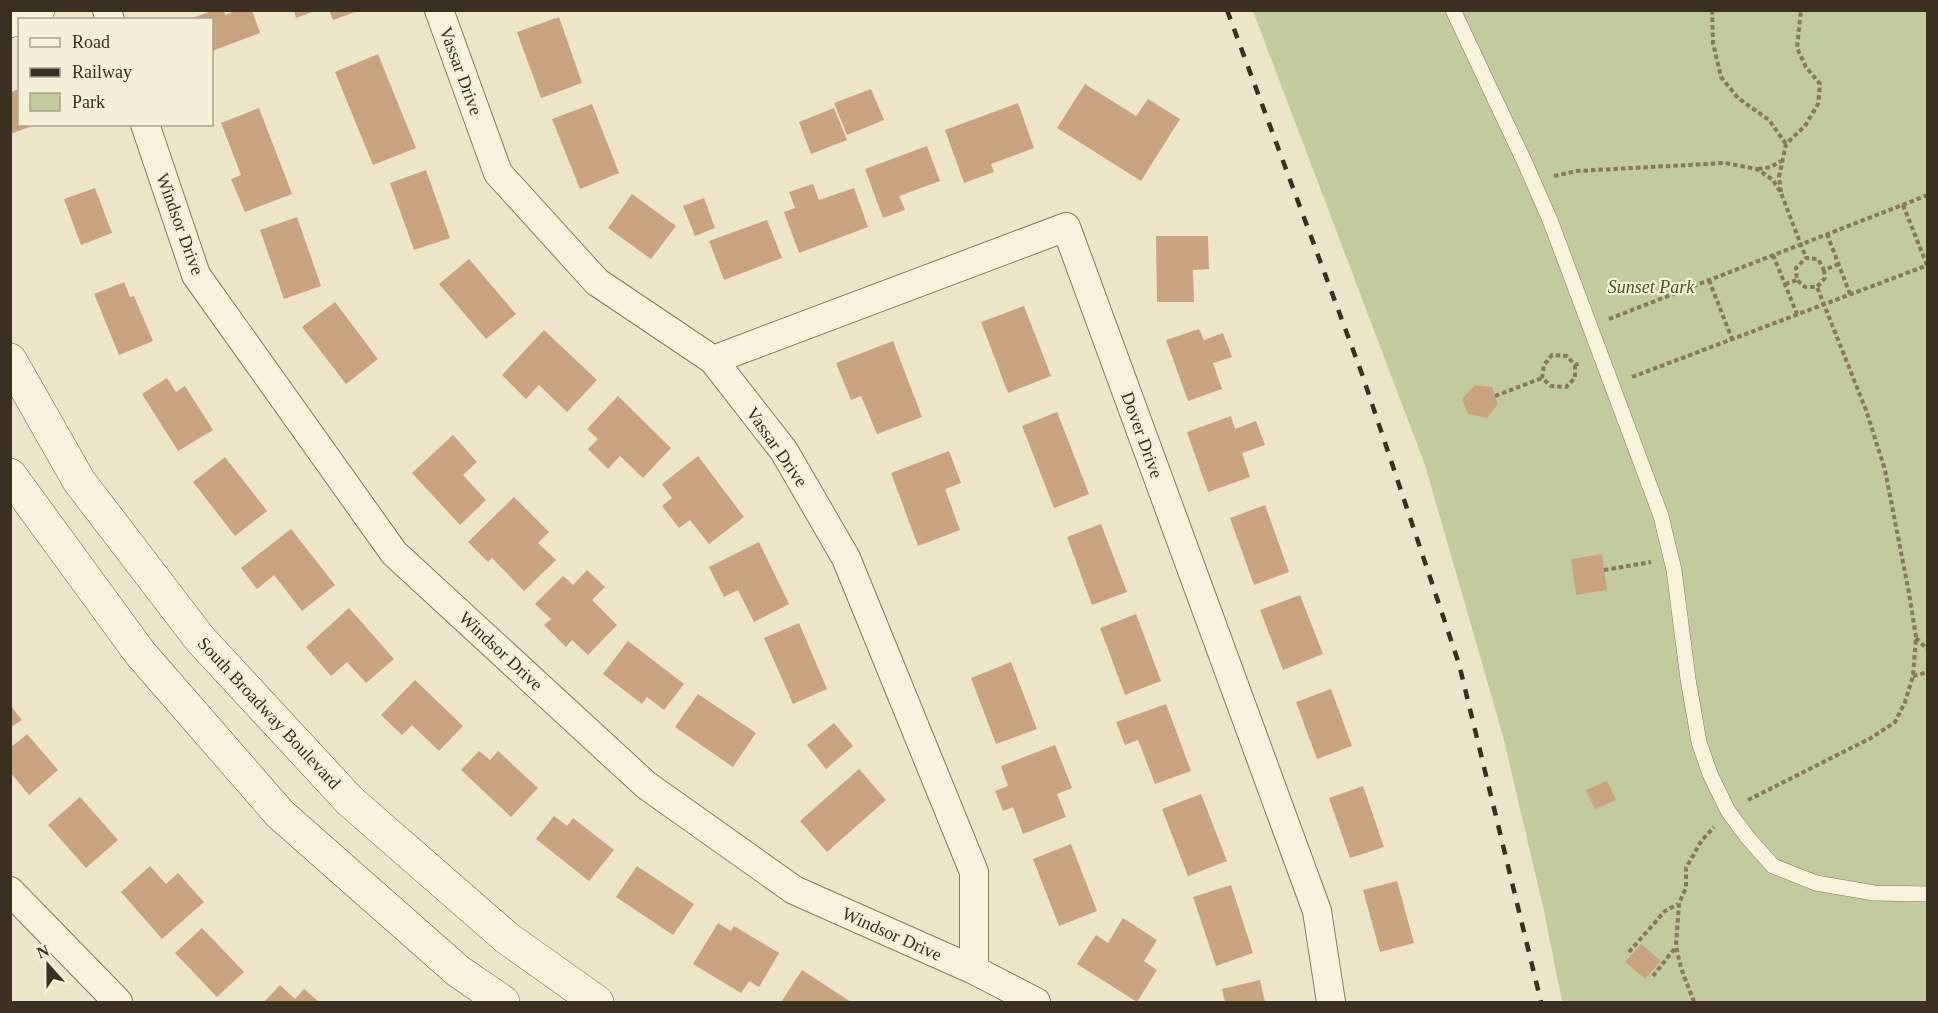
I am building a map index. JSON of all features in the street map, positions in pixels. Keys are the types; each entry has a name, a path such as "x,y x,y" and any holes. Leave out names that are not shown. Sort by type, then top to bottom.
{"main road":[{"path":"10,21 38,10"},
{"name":"South Broadway Boulevard","path":"10,360 79,481 200,639 350,801 507,938 597,1002"},
{"path":"10,475 140,653 280,814 458,971 503,1002"}],"street":[{"name":"Vassar Drive","path":"439,10 498,173 597,282 713,360 784,451 846,558 974,872 974,970"},
{"name":"Windsor Drive","path":"146,126 196,275 394,553 646,785 794,890 974,970 1036,1002"},
{"name":"Dover Drive","path":"713,360 1066,227 1317,911 1331,1002"},
{"path":"10,891 118,1002"}],"lane":[{"path":"1453,10 1550,219 1661,516 1671,559 1699,742 1710,774 1728,811 1773,866 1816,883 1874,893 1928,894"}],"path":[{"path":"1712,10 1713,43 1721,78 1738,98 1769,120 1786,144"},
{"path":"1781,193 1779,177 1786,144 1805,126 1818,104 1820,84 1806,67 1797,48 1801,10"},
{"path":"1533,180 1577,171 1682,165 1725,163 1757,169 1772,168 1782,160"},
{"path":"1757,169 1773,180 1781,193 1806,258"},
{"path":"1590,326 1928,195"},
{"path":"1612,385 1927,265 1903,205"},
{"path":"1827,234 1850,294"},
{"path":"1773,255 1797,314"},
{"path":"1806,258 1818,260 1824,270 1825,278 1817,287 1805,287 1797,280 1796,268 1806,258"},
{"path":"1824,270 1839,264"},
{"path":"1709,280 1732,339"},
{"path":"1785,284 1797,280"},
{"path":"1694,1002 1681,968 1676,946 1679,903 1686,888 1686,868 1702,840 1728,811 1774,785 1870,738 1895,722 1905,702 1913,676 1916,637 1884,470 1866,410 1817,287"},
{"path":"1552,355 1567,356 1575,365 1575,378 1566,387 1551,386 1542,378 1544,365 1552,355"},
{"path":"1575,365 1600,355"},
{"path":"1495,396 1542,378"},
{"path":"1604,570 1671,559"},
{"path":"1916,637 1928,650"},
{"path":"1913,676 1928,672"},
{"path":"1629,952 1665,911 1679,903"},
{"path":"1653,976 1676,946"}],"green space":[{"name":"Sunset Park","path":"1253,11 1927,11 1927,1002 1562,1002 1544,911 1503,736 1425,465"}],"building":[{"path":"214,10 224,10 225,15 237,10 252,10 260,33 213,51 213,18 193,18"},
{"path":"294,10 315,10 315,11 296,18"},
{"path":"329,10 358,10 358,11 333,20"},
{"path":"559,17 582,83 541,98 517,32"},
{"path":"378,54 416,148 373,165 335,72"},
{"path":"1085,84 1136,116 1148,99 1180,119 1141,181 1057,128"},
{"path":"871,89 884,120 847,135 834,103"},
{"path":"18,90 18,126 32,126 10,134 10,92"},
{"path":"1018,103 1034,148 991,164 994,172 964,183 945,130"},
{"path":"592,104 619,173 580,189 552,119"},
{"path":"259,108 292,194 245,212 231,179 241,175 221,123"},
{"path":"834,108 847,140 811,154 799,122"},
{"path":"927,146 940,181 899,196 905,210 883,218 865,169"},
{"path":"426,170 450,238 414,250 390,183"},
{"path":"813,184 819,200 854,188 868,227 799,253 784,212 795,208 789,192"},
{"path":"95,188 112,233 81,245 64,199"},
{"path":"632,194 676,226 651,259 608,228"},
{"path":"704,198 715,228 695,236 683,206"},
{"path":"297,217 321,286 284,299 260,230"},
{"path":"767,220 782,258 724,280 709,241"},
{"path":"1156,236 1208,236 1209,269 1193,270 1194,302 1157,302"},
{"path":"469,259 516,314 486,339 439,284"},
{"path":"124,282 130,297 134,296 153,341 119,355 94,294"},
{"path":"335,302 378,359 346,384 302,327"},
{"path":"1024,306 1051,376 1008,393 981,322"},
{"path":"1199,329 1204,340 1223,333 1232,357 1213,363 1222,389 1188,401 1166,340"},
{"path":"544,330 597,380 567,412 539,385 526,399 502,375"},
{"path":"893,341 922,417 877,434 861,396 851,400 836,363"},
{"path":"167,378 176,392 185,386 213,430 178,451 142,394"},
{"path":"1475,385 1492,387 1498,404 1487,418 1468,414 1462,399"},
{"path":"618,396 671,448 643,478 620,456 608,469 588,449 598,439 587,429"},
{"path":"1057,412 1089,494 1054,508 1022,426"},
{"path":"1231,416 1235,429 1256,421 1265,445 1242,453 1250,477 1208,492 1187,432"},
{"path":"453,435 477,462 463,475 486,500 460,525 412,473"},
{"path":"949,451 961,483 945,489 960,530 918,546 891,473"},
{"path":"698,456 744,517 709,544 690,520 679,528 662,506 672,498 662,484"},
{"path":"225,457 267,511 235,536 193,482"},
{"path":"514,497 549,532 538,543 556,560 524,591 492,558 488,562 468,542"},
{"path":"1265,505 1289,572 1254,585 1230,518"},
{"path":"1101,524 1127,592 1092,605 1067,537"},
{"path":"291,529 335,585 302,611 274,575 257,589 241,568"},
{"path":"759,542 789,604 754,622 738,590 724,597 709,567"},
{"path":"1602,554 1607,590 1576,595 1571,559"},
{"path":"587,570 605,587 592,600 617,625 588,655 572,640 566,647 544,625 551,619 535,604 563,576 573,585"},
{"path":"1300,595 1323,654 1283,670 1260,610"},
{"path":"349,608 394,659 366,683 347,662 331,676 306,647"},
{"path":"1136,614 1161,681 1125,695 1100,628"},
{"path":"799,623 827,689 793,704 764,638"},
{"path":"628,641 684,684 664,710 647,697 642,704 603,674"},
{"path":"1011,662 1037,729 996,744 971,678"},
{"path":"415,680 463,726 439,751 412,725 402,735 381,715"},
{"path":"1331,689 1352,746 1317,759 1296,702"},
{"path":"698,694 756,733 733,767 675,727"},
{"path":"1166,704 1191,771 1155,784 1138,740 1125,745 1116,722"},
{"path":"10,705 22,720 10,728"},
{"path":"834,723 853,746 826,769 807,745"},
{"path":"27,734 58,770 29,795 10,772 10,748"},
{"path":"1055,745 1072,788 1057,794 1066,817 1023,834 1013,807 1003,811 995,791 1008,786 1001,766"},
{"path":"479,751 490,760 498,751 538,788 511,817 461,770"},
{"path":"859,769 886,800 827,852 800,821"},
{"path":"1607,781 1616,800 1595,809 1586,790"},
{"path":"1363,786 1384,847 1350,858 1329,798"},
{"path":"1201,794 1227,861 1188,876 1162,809"},
{"path":"80,797 118,840 86,868 48,825"},
{"path":"554,816 567,826 573,818 614,850 589,881 536,839"},
{"path":"1071,844 1097,911 1059,926 1033,859"},
{"path":"150,866 166,884 178,873 204,902 162,939 121,892"},
{"path":"637,866 694,904 673,935 616,897"},
{"path":"1397,881 1414,943 1380,952 1363,890"},
{"path":"1231,885 1253,953 1216,966 1193,897"},
{"path":"1123,918 1157,940 1144,961 1157,970 1137,1002 1077,964 1096,935 1108,943"},
{"path":"718,923 731,931 734,926 779,953 759,987 749,981 741,993 693,964"},
{"path":"202,928 244,972 217,997 175,953"},
{"path":"1641,944 1661,961 1645,979 1625,962"},
{"path":"802,970 851,1002 781,1002"},
{"path":"1260,980 1265,1002 1225,1002 1222,989"},
{"path":"280,985 295,999 304,989 319,1002 264,1002"}],"railway":[{"path":"1227,10 1362,374 1459,664 1541,1002"}]}
